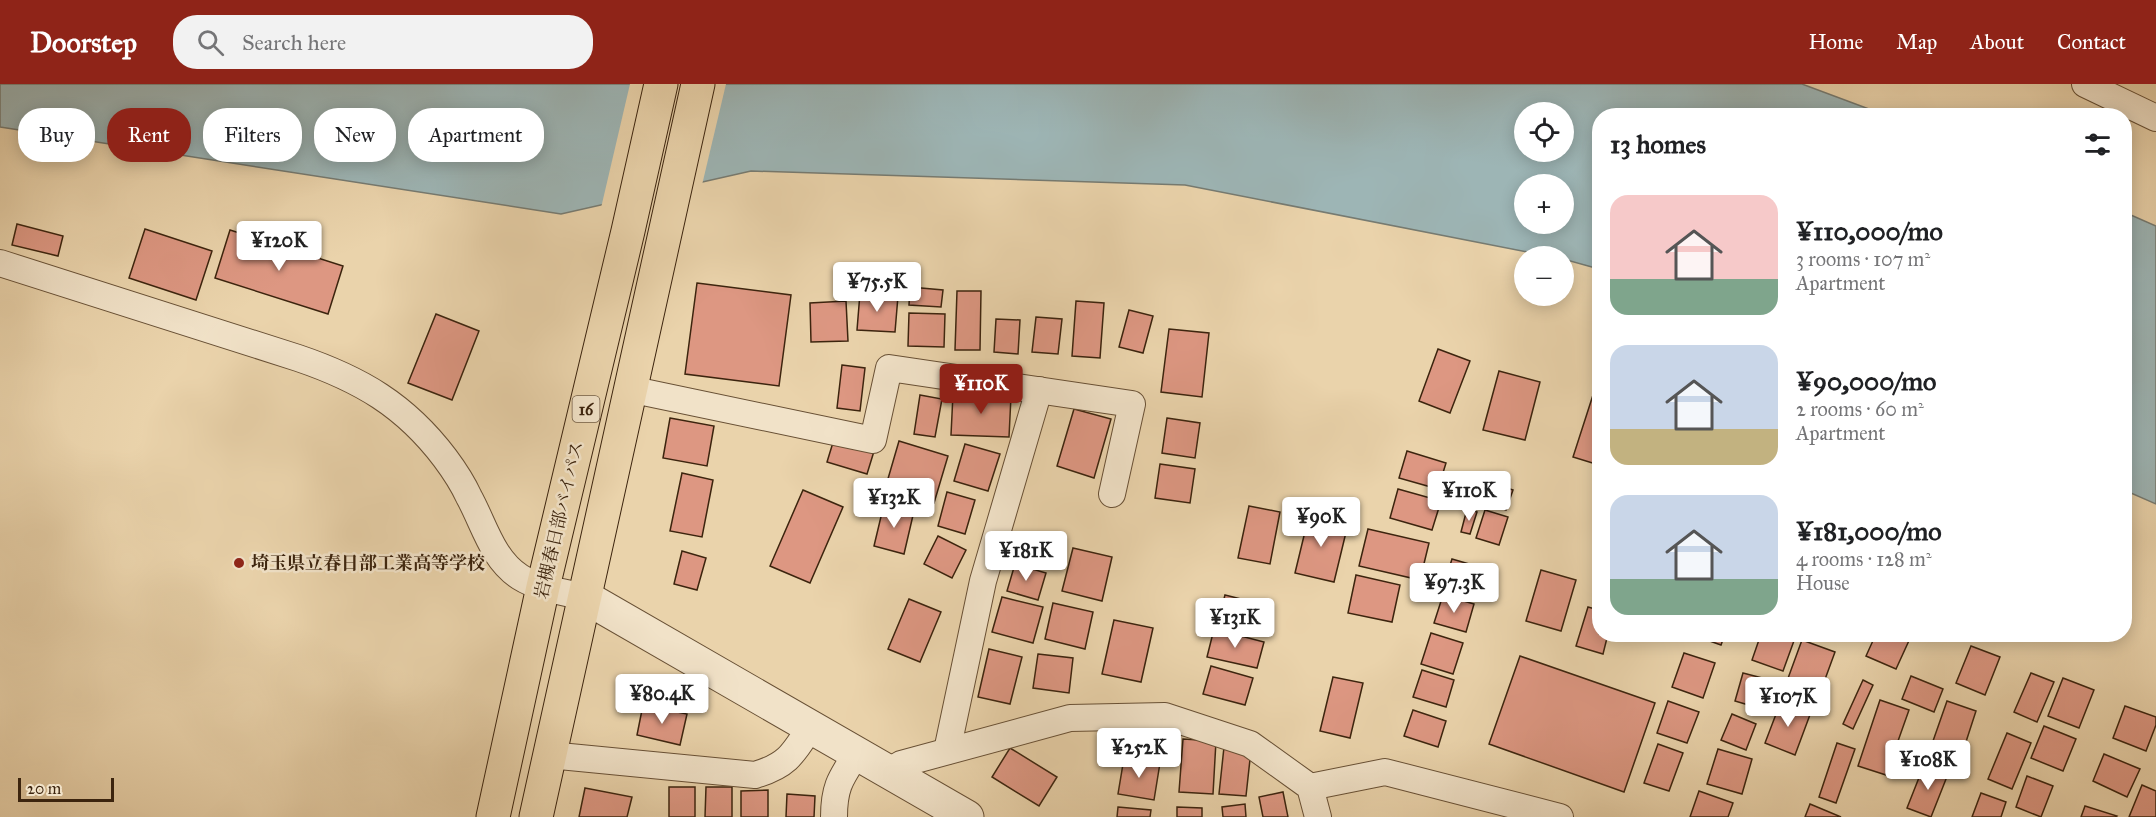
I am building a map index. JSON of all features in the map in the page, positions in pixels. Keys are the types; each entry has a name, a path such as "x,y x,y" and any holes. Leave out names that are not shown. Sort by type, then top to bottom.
{"highway":[{"name":"岩槻春日部バイパス","path":"493,817 543,587 661,84"},
{"name":"16","path":"536,817 698,84"}],"street":[{"path":"2085,84 2156,118"},
{"path":"0,263 325,367 363,385 393,403 421,428 446,459 469,496 492,545 503,561 519,577 543,587 585,597 967,817"},
{"path":"629,389 873,440 889,368 1132,404 1112,494"},
{"path":"947,751 983,581 1039,390"},
{"path":"889,771 901,764 1070,718 1165,716 1250,744 1310,787 1318,817"},
{"path":"549,755 755,775 775,769 792,756 811,726"},
{"path":"834,817 834,797 839,780 857,753"},
{"path":"1310,787 1385,772 1560,817"}],"water":[{"path":"0,84 1802,84 1866,108 1592,108 1592,267 1574,262 1574,246 1514,246 1514,249 1185,185 751,171 561,214 226,162 302,162 302,108 203,108 203,158 191,157 191,108 107,108 107,144 95,142 95,108 18,108 18,130 0,127"},
{"path":"2132,216 2156,226 2156,504 2132,494"}],"pier":[{"path":"630,84 726,84 702,185 601,208"}],"building":[{"path":"17,224 63,236 58,256 12,245"},
{"path":"145,229 212,251 196,300 129,278"},
{"path":"230,230 343,266 328,314 215,278"},
{"path":"697,283 791,295 779,386 685,374"},
{"path":"910,287 943,290 941,307 909,305"},
{"path":"957,291 981,291 980,350 955,350"},
{"path":"860,293 898,296 895,332 857,330"},
{"path":"846,301 848,341 811,342 810,303"},
{"path":"1076,301 1104,303 1100,358 1072,356"},
{"path":"1129,310 1153,316 1143,353 1119,347"},
{"path":"909,313 945,314 944,347 908,346"},
{"path":"436,314 479,331 452,400 408,383"},
{"path":"1036,317 1062,319 1058,354 1032,352"},
{"path":"996,319 1020,320 1018,354 994,352"},
{"path":"1169,329 1209,333 1202,397 1161,392"},
{"path":"1438,349 1470,361 1450,413 1419,401"},
{"path":"842,365 865,368 860,411 837,408"},
{"path":"1499,371 1540,382 1525,440 1483,430"},
{"path":"953,394 1011,396 1009,437 951,435"},
{"path":"920,395 942,399 935,437 914,434"},
{"path":"1592,398 1592,463 1573,457"},
{"path":"1074,409 1111,419 1094,478 1057,466"},
{"path":"670,418 714,426 707,466 663,458"},
{"path":"1167,418 1200,423 1195,458 1162,453"},
{"path":"835,436 875,448 867,474 827,462"},
{"path":"899,441 948,456 934,503 885,489"},
{"path":"965,444 1000,454 988,491 954,481"},
{"path":"1407,451 1446,463 1438,489 1399,478"},
{"path":"1160,464 1195,469 1190,503 1155,498"},
{"path":"682,473 713,480 702,537 670,531"},
{"path":"1476,478 1513,490 1506,510 1469,497"},
{"path":"1398,489 1441,501 1432,530 1390,518"},
{"path":"803,490 843,507 810,583 770,566"},
{"path":"947,492 975,500 965,534 938,526"},
{"path":"884,504 914,511 904,554 874,546"},
{"path":"1249,506 1280,512 1270,564 1238,558"},
{"path":"1467,509 1477,512 1470,534 1461,532"},
{"path":"1485,510 1508,517 1499,545 1476,538"},
{"path":"1309,515 1348,524 1334,582 1295,573"},
{"path":"1368,529 1429,543 1420,580 1359,566"},
{"path":"938,536 966,550 952,578 924,564"},
{"path":"1073,548 1112,557 1102,601 1062,591"},
{"path":"682,551 706,558 697,590 674,584"},
{"path":"1452,559 1483,568 1474,597 1443,588"},
{"path":"1015,564 1046,573 1038,600 1007,591"},
{"path":"1541,570 1576,580 1561,631 1526,621"},
{"path":"1356,575 1400,585 1392,622 1348,613"},
{"path":"1225,595 1261,604 1254,631 1218,622"},
{"path":"1443,595 1474,604 1466,632 1434,623"},
{"path":"1002,597 1043,607 1033,643 992,632"},
{"path":"909,599 941,612 920,662 888,649"},
{"path":"1053,603 1093,612 1085,649 1045,639"},
{"path":"1588,607 1592,608 1592,642 1606,642 1603,654 1576,646"},
{"path":"1114,620 1153,628 1141,682 1102,674"},
{"path":"1214,629 1264,642 1257,668 1207,657"},
{"path":"1431,633 1463,643 1453,674 1421,664"},
{"path":"1758,642 1794,642 1783,671 1752,660"},
{"path":"1801,642 1835,652 1820,693 1787,681"},
{"path":"1872,642 1908,642 1896,669 1866,656"},
{"path":"1971,646 2000,657 1985,695 1956,683"},
{"path":"989,649 1022,657 1010,704 978,697"},
{"path":"1684,653 1715,663 1703,698 1672,687"},
{"path":"1038,654 1073,658 1069,693 1033,688"},
{"path":"1520,656 1655,703 1624,792 1489,744"},
{"path":"1211,666 1253,678 1245,705 1203,694"},
{"path":"1422,670 1454,680 1446,707 1413,697"},
{"path":"1743,673 1770,680 1762,709 1735,701"},
{"path":"2031,673 2054,682 2037,722 2014,712"},
{"path":"1911,676 1943,689 1934,712 1902,699"},
{"path":"1333,677 1363,683 1350,738 1320,731"},
{"path":"2063,678 2094,690 2079,728 2048,716"},
{"path":"1863,680 1873,685 1853,729 1843,724"},
{"path":"1880,700 1909,710 1886,775 1858,766"},
{"path":"1668,701 1699,712 1687,743 1657,733"},
{"path":"1781,701 1811,712 1795,755 1765,743"},
{"path":"1947,701 1976,711 1963,751 1933,741"},
{"path":"643,705 687,714 680,745 637,735"},
{"path":"2125,706 2156,717 2156,725 2146,751 2113,738"},
{"path":"1413,710 1446,721 1438,747 1404,736"},
{"path":"1732,714 1756,724 1746,750 1721,740"},
{"path":"2044,726 2076,739 2063,771 2031,758"},
{"path":"2007,733 2031,743 2012,789 1988,779"},
{"path":"1183,739 1216,741 1213,794 1179,792"},
{"path":"1837,743 1855,749 1836,803 1819,797"},
{"path":"1658,744 1683,753 1669,791 1644,783"},
{"path":"1224,747 1251,750 1246,796 1219,794"},
{"path":"1010,748 1057,777 1039,806 992,777"},
{"path":"1718,749 1752,759 1742,794 1707,784"},
{"path":"2104,754 2140,769 2127,797 2093,781"},
{"path":"1124,758 1160,763 1154,800 1118,794"},
{"path":"1924,765 1948,774 1931,817 1907,808"},
{"path":"2027,776 2053,786 2041,817 2016,807"},
{"path":"2142,785 2156,791 2156,817 2129,817"},
{"path":"669,787 695,787 695,817 669,817"},
{"path":"706,787 732,787 732,817 705,817"},
{"path":"585,788 632,797 627,817 579,817"},
{"path":"768,790 768,817 741,817 741,791"},
{"path":"1699,791 1733,803 1728,817 1690,817"},
{"path":"1283,792 1288,817 1263,817 1259,797"},
{"path":"1981,793 2006,802 2001,817 1972,817"},
{"path":"787,794 815,796 814,817 786,817"},
{"path":"1245,804 1246,817 1223,817 1222,807"},
{"path":"1810,804 1841,817 1805,817"},
{"path":"2085,806 2117,816 2081,817"},
{"path":"1118,807 1151,810 1150,817 1117,817"},
{"path":"1177,807 1202,808 1202,817 1177,817"}],"place":[{"name":"埼玉県立春日部工業高等学校","path":"239,563"}]}
